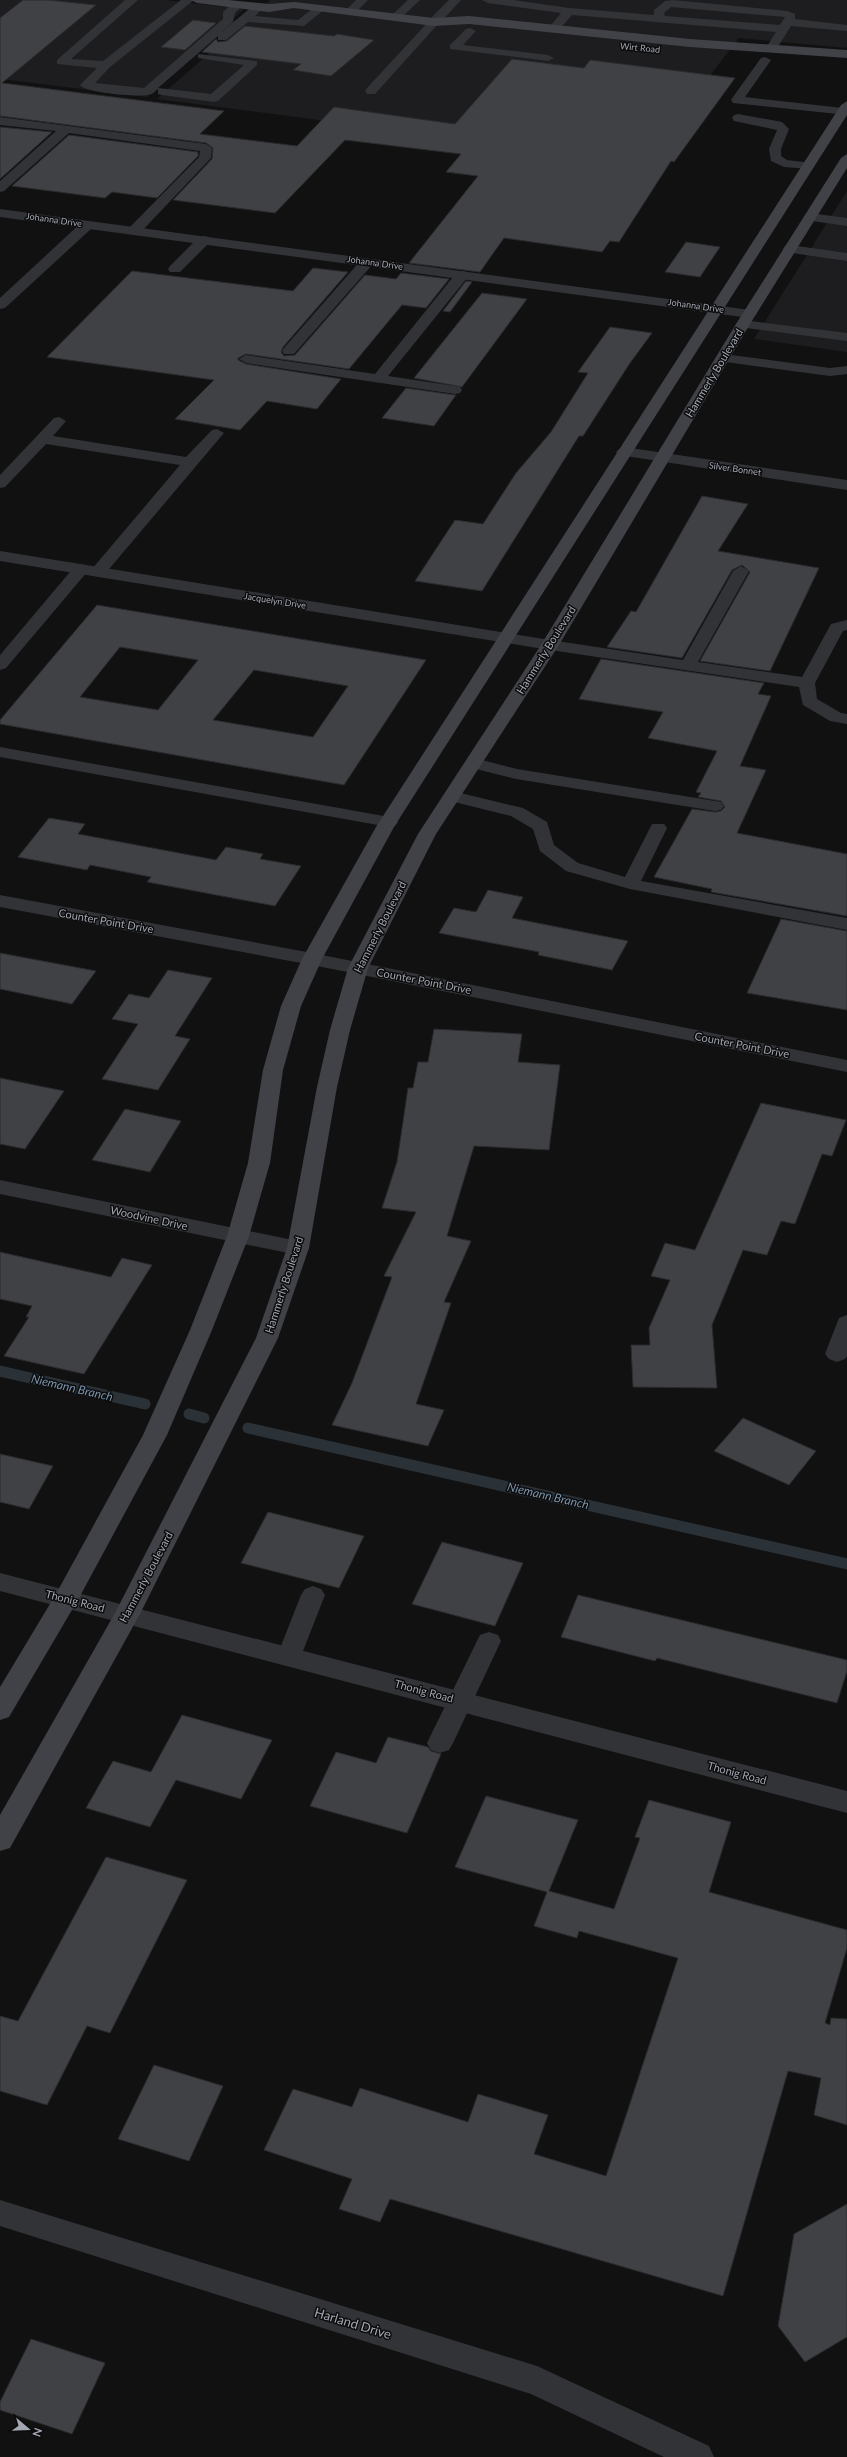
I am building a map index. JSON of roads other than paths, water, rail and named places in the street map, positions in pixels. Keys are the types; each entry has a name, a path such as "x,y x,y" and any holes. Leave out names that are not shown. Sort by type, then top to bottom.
{"main road":[{"name":"Wirt Road","path":"197,0 258,7 290,3 434,22 470,31 787,62"},
{"name":"Wirt Road","path":"434,22 469,20 648,39 847,54"},
{"name":"Hammerly Boulevard","path":"0,1840 127,1614 267,1338 298,1248 327,1087 340,1030 358,968 427,834 550,645 810,217 810,189 807,166 845,109"},
{"name":"Hammerly Boulevard","path":"0,1710 66,1598 155,1435 201,1330 238,1236 259,1163 273,1070 291,1006 312,959 389,822 715,309 810,189 847,158"}],"street":[{"path":"434,22 455,0"},
{"name":"Johanna Drive","path":"0,213 715,309 747,319"},
{"name":"Silver Bonnet","path":"624,452 847,485"},
{"name":"Jacquelyn Drive","path":"0,556 505,639 550,645"},
{"name":"Counter Point Drive","path":"0,901 312,959 847,1066"},
{"name":"Woodvine Drive","path":"0,1187 298,1248"},
{"path":"837,1354 847,1323"},
{"name":"Thonig Road","path":"0,1582 847,1802"},
{"name":"Harland Drive","path":"0,2213 537,2381 698,2457"}],"lane":[{"path":"106,65 61,62 132,0"},
{"path":"188,0 106,65 86,85 113,90 147,92 229,20 229,12 237,5"},
{"path":"350,12 362,0"},
{"path":"396,17 414,0"},
{"path":"488,0 569,11 661,19 847,28"},
{"path":"661,19 658,12 659,9 669,2 787,14 791,16 772,48"},
{"path":"202,56 253,63 214,98 162,91 245,18 258,7"},
{"path":"245,18 300,24 320,8"},
{"path":"554,29 569,11"},
{"path":"648,39 661,19"},
{"path":"371,91 434,22"},
{"path":"470,31 454,47 548,58"},
{"path":"765,60 737,100 845,109"},
{"path":"738,118 778,125 783,129 775,149 775,158 784,163 807,166"},
{"path":"0,121 206,148 205,158 134,231"},
{"path":"0,188 66,129"},
{"path":"810,217 847,222"},
{"path":"0,305 87,225"},
{"path":"175,269 204,240"},
{"path":"790,249 847,256"},
{"path":"289,351 368,262"},
{"path":"378,379 462,275"},
{"path":"747,319 847,337"},
{"path":"723,358 830,372 847,370"},
{"path":"246,359 455,390"},
{"path":"830,372 847,380"},
{"path":"0,484 60,421"},
{"path":"98,572 190,462 217,433"},
{"path":"43,439 190,462"},
{"path":"0,665 81,569"},
{"path":"688,666 741,571"},
{"path":"847,625 837,627 807,683 809,701 836,717 847,719"},
{"path":"550,645 807,683"},
{"path":"0,752 389,822"},
{"path":"474,763 516,774 715,806"},
{"path":"452,796 517,812 541,826 546,846 572,867 630,884 847,924"},
{"path":"630,884 658,828"},
{"path":"289,1656 314,1595"},
{"path":"440,1743 459,1700 489,1641"}],"waterway":[{"name":"Niemann Branch","path":"0,1371 145,1404"},
{"name":"Niemann Branch","path":"189,1414 204,1418"},
{"name":"Niemann Branch","path":"248,1428 847,1564"}]}
